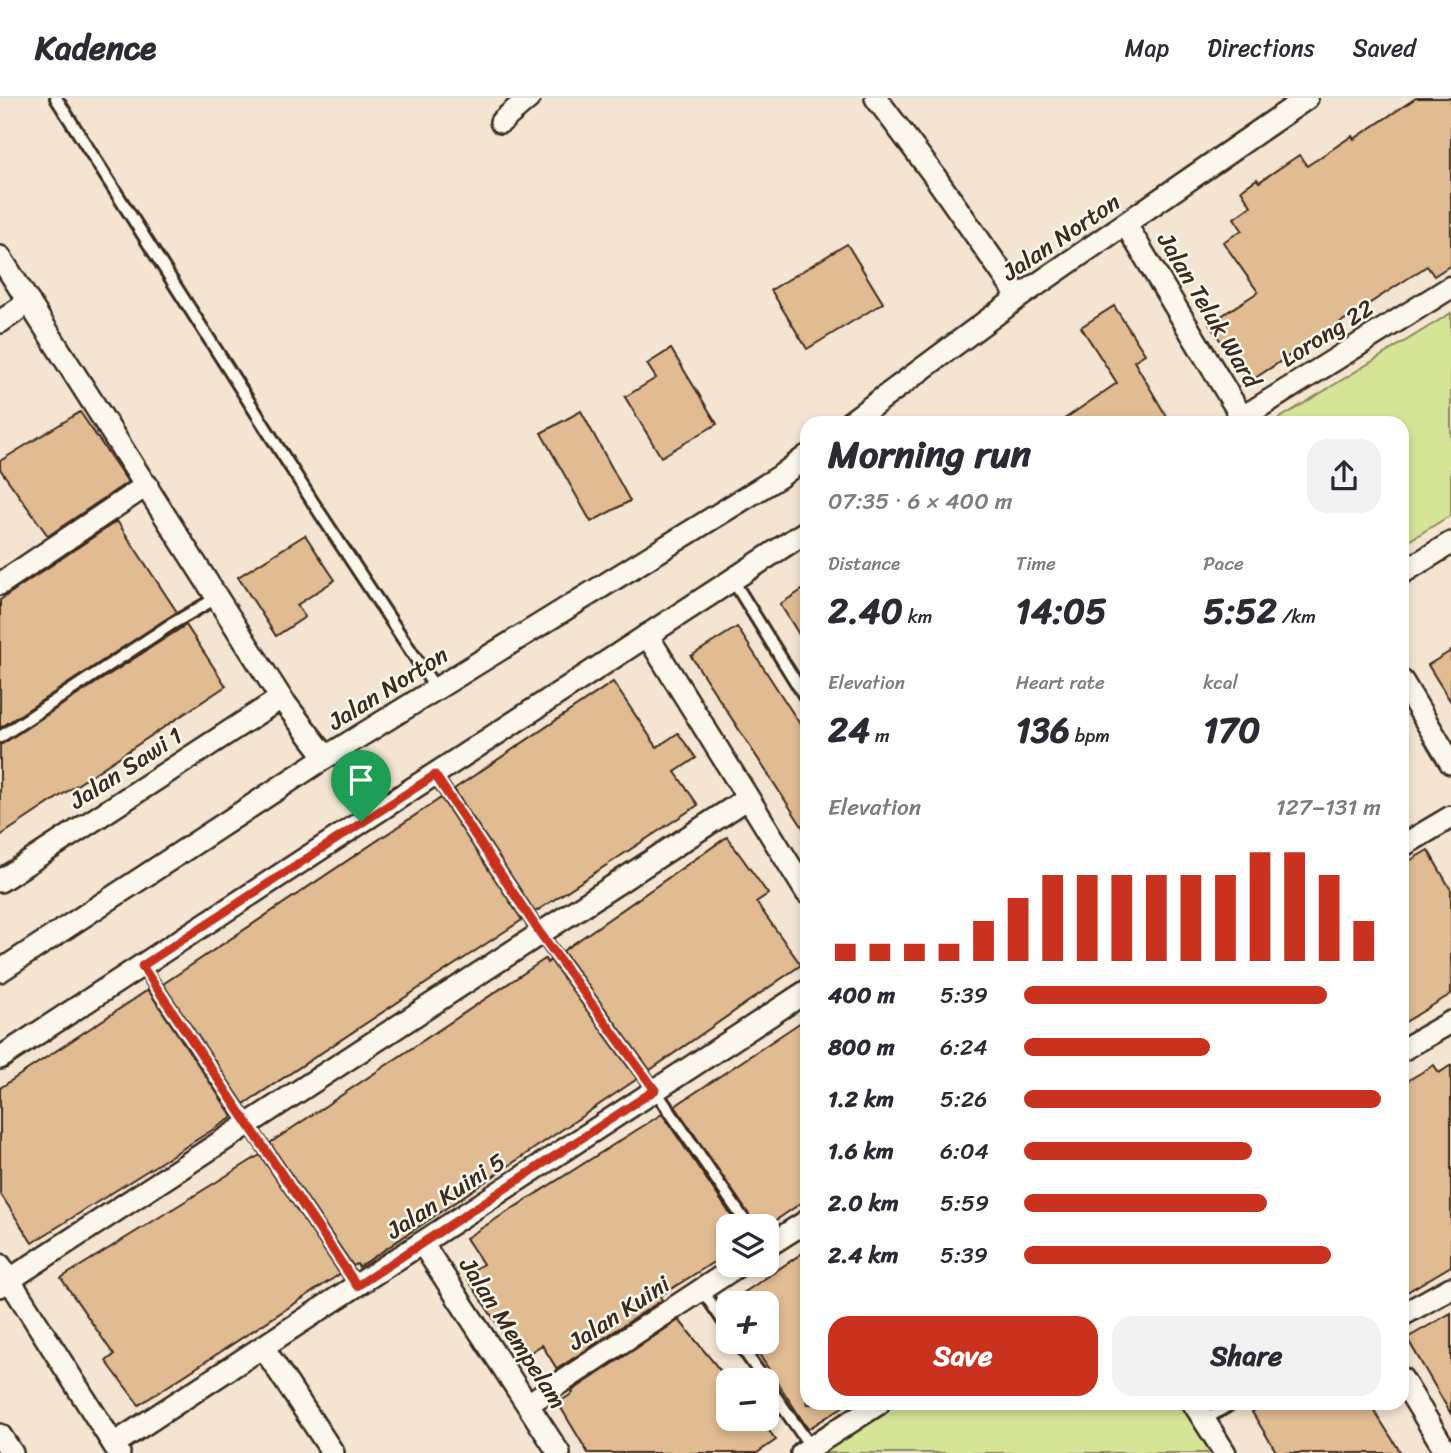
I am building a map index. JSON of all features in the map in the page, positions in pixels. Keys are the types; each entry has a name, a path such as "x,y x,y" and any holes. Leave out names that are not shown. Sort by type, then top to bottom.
{"street":[{"path":"501,122 529,98"},
{"path":"876,98 1019,297"},
{"name":"Jalan Norton","path":"859,416 1019,297 1307,98"},
{"name":"Jalan Teluk Ward","path":"1126,225 1237,416"},
{"path":"0,257 281,698 326,757"},
{"name":"Lorong 22","path":"1248,416 1451,288"},
{"path":"0,322 29,302"},
{"name":"Jalan Norton","path":"0,971 326,757 779,477 800,461"},
{"path":"0,583 147,485"},
{"path":"0,1058 800,535"},
{"path":"1409,569 1451,544"},
{"path":"647,635 800,882"},
{"path":"1409,693 1451,763"},
{"name":"Jalan Sawi 1","path":"0,881 281,698"},
{"path":"117,1449 3,1276 249,1122 748,798"},
{"path":"1409,842 1451,817"},
{"name":"Jalan Kuini 5","path":"117,1449 263,1347 800,996"},
{"path":"1409,1046 1451,1022"},
{"path":"779,1239 800,1225"},
{"name":"Jalan Mempelam","path":"422,1242 559,1453"},
{"name":"Jalan Kuini","path":"528,1404 721,1277"},
{"path":"1409,1311 1451,1288"},
{"path":"263,1347 333,1453"},
{"path":"1409,1391 1447,1453"},
{"path":"807,1450 869,1410"},
{"path":"1199,1412 1224,1453"},
{"path":"0,1435 12,1453"}],"lane":[{"path":"56,98 314,504 436,689"},
{"path":"732,579 800,689"},
{"path":"0,737 170,625 218,597"},
{"path":"435,775 540,933 655,1090 740,1214"},
{"path":"142,966 357,1286"},
{"path":"702,1290 716,1310"},
{"path":"779,1404 807,1450"}],"green space":[{"path":"1451,313 1451,515 1409,541 1409,416 1283,416"},
{"path":"880,1410 1198,1410 1225,1453 817,1453"}],"building":[{"path":"1416,98 1451,98 1451,265 1434,276 1427,266 1249,382 1209,324 1258,292 1223,242 1242,230 1234,218 1251,206 1241,190 1257,179 1259,182 1299,155 1307,166"},
{"path":"847,244 883,303 807,349 771,290"},
{"path":"1114,306 1145,354 1134,361 1166,416 1069,416 1117,383 1081,327"},
{"path":"671,349 717,424 661,457 625,397 656,378 647,364"},
{"path":"581,411 630,501 591,522 541,433"},
{"path":"80,412 128,482 48,536 0,469 0,461"},
{"path":"117,521 177,612 0,728 0,600"},
{"path":"305,535 335,580 297,605 305,617 276,636 238,577"},
{"path":"800,591 800,636 780,604"},
{"path":"186,625 226,686 0,836 0,745"},
{"path":"737,627 800,724 800,823 691,656"},
{"path":"1451,651 1451,702 1428,665"},
{"path":"613,682 657,747 678,733 696,758 675,772 698,805 535,912 454,789"},
{"path":"441,798 522,920 244,1104 163,984"},
{"path":"727,837 768,894 756,902 800,966 650,1070 563,951"},
{"path":"1428,850 1451,890 1451,994 1409,1020 1409,861"},
{"path":"545,959 547,963 550,960 637,1079 359,1267 357,1264 353,1266 270,1143"},
{"path":"148,990 233,1117 32,1243 0,1193 0,1088"},
{"path":"800,1023 800,1204 779,1218 779,1214 748,1214 675,1106"},
{"path":"1434,1065 1439,1073 1451,1065 1451,1266 1409,1291 1409,1080"},
{"path":"662,1114 730,1214 716,1214 716,1261 660,1296 662,1300 557,1369 542,1345 520,1359 465,1275 483,1264 466,1238"},
{"path":"260,1155 340,1274 139,1405 106,1361 114,1355 61,1278"},
{"path":"800,1255 800,1410 838,1410 808,1429 779,1385 779,1368 768,1368 759,1354 779,1354 779,1291 746,1291 767,1277 779,1277 779,1269"},
{"path":"1451,1313 1451,1414 1409,1341 1409,1337"},
{"path":"679,1320 718,1368 716,1368 716,1431 769,1431 776,1440 757,1453 588,1453 558,1403 573,1393 572,1391"},
{"path":"1374,1410 1401,1453 1277,1453 1252,1412"}],"route":[{"path":"435,775 540,933 655,1090 357,1286 142,966 361,822 435,775"}]}
